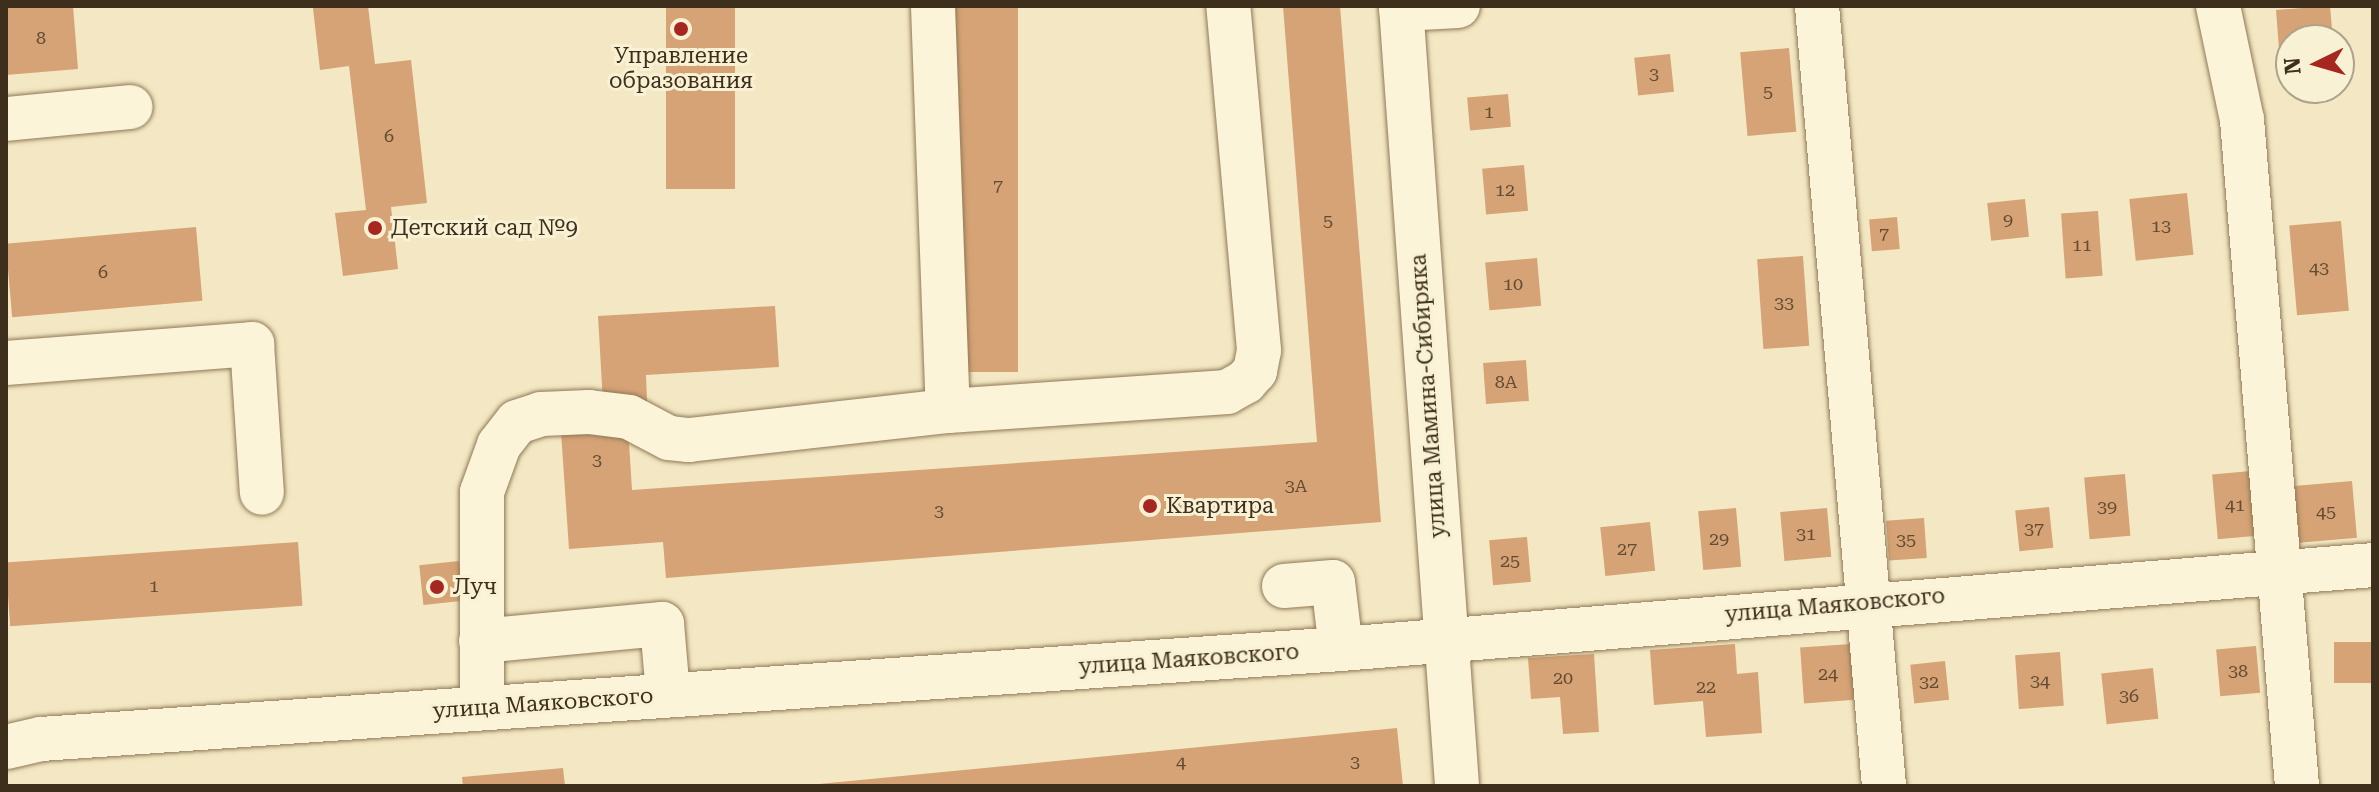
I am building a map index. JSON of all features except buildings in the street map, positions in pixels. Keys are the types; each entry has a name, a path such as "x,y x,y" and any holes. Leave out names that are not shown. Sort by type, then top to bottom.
{"street":[{"path":"933,6 948,411"},
{"path":"482,708 482,492 499,445 517,422 541,414 589,412 629,417 669,438 689,440 948,411 1227,392 1255,371 1259,350 1228,6"},
{"path":"1401,8 1458,6"},
{"path":"1817,6 1884,786"},
{"path":"2218,6 2242,120 2297,786"},
{"name":"улица Мамина-Сибиряка","path":"1401,8 1457,786"},
{"path":"6,119 130,107"},
{"path":"6,363 252,344 262,493"},
{"name":"улица Маяковского","path":"6,747 41,739 1341,649 1869,602 2280,569 2373,565"},
{"path":"1284,586 1333,582 1341,649"},
{"path":"481,641 662,624 668,694"}],"place":[{"name":"Управление образования","path":"681,29"},
{"name":"Детский сад №9","path":"375,228"},
{"name":"Квартира","path":"1150,506"},
{"name":"Луч","path":"437,587"}]}
